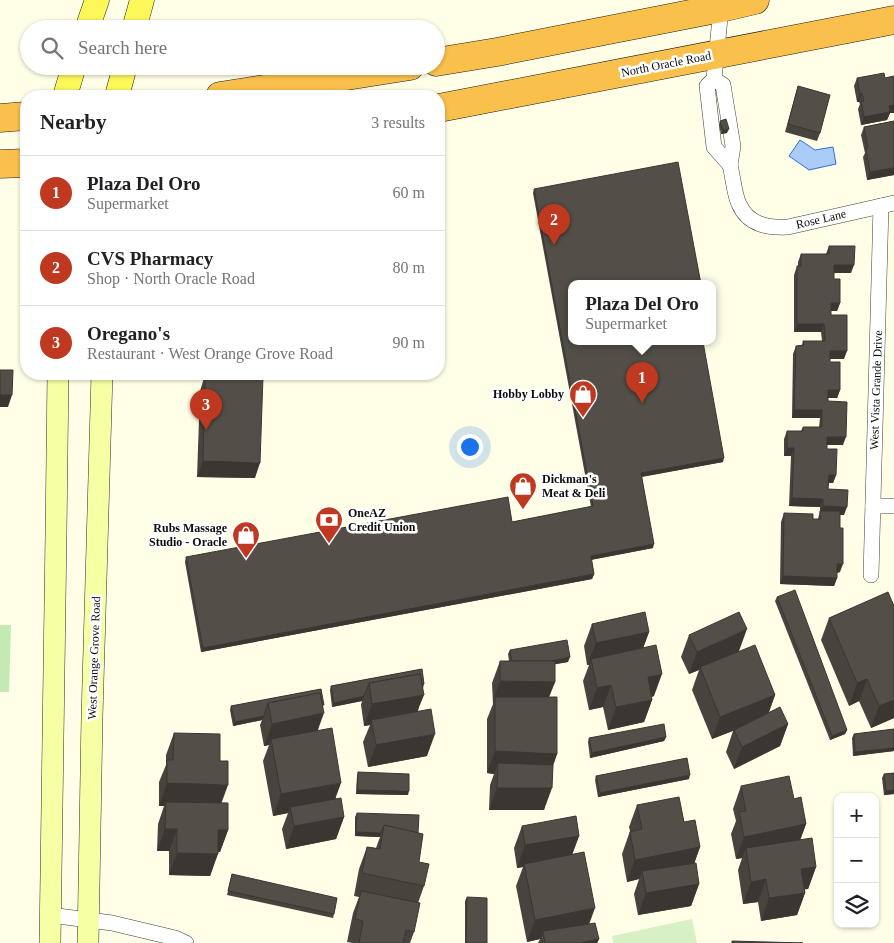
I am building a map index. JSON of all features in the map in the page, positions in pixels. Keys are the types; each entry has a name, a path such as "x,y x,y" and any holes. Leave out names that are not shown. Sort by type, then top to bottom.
{"highway":[{"path":"445,61 497,52 755,0"},
{"name":"North Oracle Road","path":"445,107 715,67 894,20"},
{"path":"258,90 353,75"},
{"path":"0,118 20,116"},
{"path":"0,164 20,163"}],"main road":[{"path":"90,20 97,0"},
{"path":"136,20 142,0"},
{"path":"67,90 71,75"},
{"path":"119,90 123,75"},
{"path":"50,943 58,380"},
{"name":"West Orange Grove Road","path":"88,943 92,717 102,380"}],"street":[{"path":"715,67 721,8"},
{"name":"Rose Lane","path":"715,67 707,86 714,147 730,166 738,204 745,214 759,225 788,227 887,205"},
{"name":"West Vista Grande Drive","path":"871,575 887,205"},
{"path":"873,506 894,506"},
{"path":"50,915 112,923 175,938 186,943"}],"green space":[{"path":"0,625 11,625 9,692 0,692"},
{"path":"692,919 697,943 613,943 612,936"}],"water":[{"path":"800,140 815,150 833,147 836,164 809,170 789,156"}],"building":[{"path":"884,73 885,78 894,76 894,105 889,106 890,112 864,117 861,101 864,101 862,93 860,94 857,78"},
{"path":"798,86 830,95 820,133 788,124"},
{"path":"726,119 729,129 723,130 720,121"},
{"path":"894,121 894,168 870,172 864,127"},
{"path":"678,162 700,280 568,280 568,345 704,345 724,458 641,473 654,544 591,556 594,574 203,648 186,557 508,497 512,522 593,506 534,189"},
{"path":"829,246 855,246 854,265 834,265 834,279 840,279 840,303 831,303 831,315 847,315 847,351 830,351 830,362 840,362 840,390 828,390 828,401 847,402 846,437 827,437 827,449 837,449 836,475 829,475 828,489 848,490 847,507 823,506 823,499 792,498 794,448 787,448 787,431 803,431 803,427 822,427 822,410 794,410 796,346 804,345 803,341 825,341 824,324 797,324 797,266 801,266 801,254 829,254"},
{"path":"0,370 13,370 12,395 0,395"},
{"path":"205,380 263,380 260,463 203,461"},
{"path":"820,511 840,511 840,528 843,528 843,564 837,564 837,578 783,576 784,513 813,514 813,519 820,519"},
{"path":"795,590 847,730 832,736 777,597"},
{"path":"888,592 894,606 894,700 879,706 867,679 857,683 829,618"},
{"path":"645,612 649,632 596,643 592,624"},
{"path":"739,612 747,629 697,652 689,635"},
{"path":"567,640 570,657 551,661 512,661 510,650"},
{"path":"656,645 662,674 648,677 652,700 616,707 611,685 597,688 591,659"},
{"path":"755,645 775,695 720,717 700,667"},
{"path":"500,661 555,661 555,682 500,681"},
{"path":"422,669 424,684 422,685 420,674 369,683 364,696 334,703 331,686"},
{"path":"420,674 424,695 372,704 369,683"},
{"path":"321,689 324,705 320,693 268,703 264,716 235,722 231,706"},
{"path":"320,693 324,713 272,724 268,703"},
{"path":"495,697 557,697 557,754 495,751"},
{"path":"780,707 788,724 742,747 734,730"},
{"path":"431,709 435,734 376,745 371,720"},
{"path":"664,724 666,737 592,753 589,738"},
{"path":"332,728 341,783 281,794 271,739"},
{"path":"894,729 894,748 855,752 854,734"},
{"path":"174,733 220,734 220,761 228,761 228,785 167,783 167,760 173,760"},
{"path":"687,758 690,775 600,793 596,776"},
{"path":"498,763 553,765 552,788 497,788"},
{"path":"358,772 409,774 409,791 357,790"},
{"path":"894,773 894,790 886,791 884,774"},
{"path":"789,776 794,799 801,797 806,824 744,837 739,812 746,811 741,786"},
{"path":"679,797 684,822 695,820 700,847 635,860 630,832 642,829 637,805"},
{"path":"341,798 344,817 294,826 290,807"},
{"path":"166,802 228,803 228,830 218,830 218,854 177,853 177,829 165,829"},
{"path":"357,813 419,815 418,833 384,825 381,833 356,832"},
{"path":"576,816 579,836 525,845 522,826"},
{"path":"384,825 423,834 419,862 429,864 424,886 362,873 367,847 380,849"},
{"path":"812,838 816,867 801,869 805,893 769,898 766,879 751,882 746,848"},
{"path":"584,852 595,908 535,920 524,864"},
{"path":"696,863 699,884 646,893 642,871"},
{"path":"232,874 337,898 334,914 228,891"},
{"path":"361,891 420,903 414,932 406,930 403,943 359,943 363,921 355,919"},
{"path":"467,897 487,898 487,943 466,943"},
{"path":"595,923 599,939 580,943 545,943 543,931"},
{"path":"732,941 803,943 732,943"}],"place":[{"name":"CVS Pharmacy","path":"554,245"},
{"name":"Plaza Del Oro","path":"642,403"},
{"name":"Hobby Lobby","path":"583,418"},
{"name":"Oregano's","path":"206,430"},
{"name":"Dickman's Meat & Deli","path":"523,510"},
{"name":"OneAZ Credit Union","path":"329,544"},
{"name":"Rubs Massage Studio - Oracle","path":"246,559"}]}
